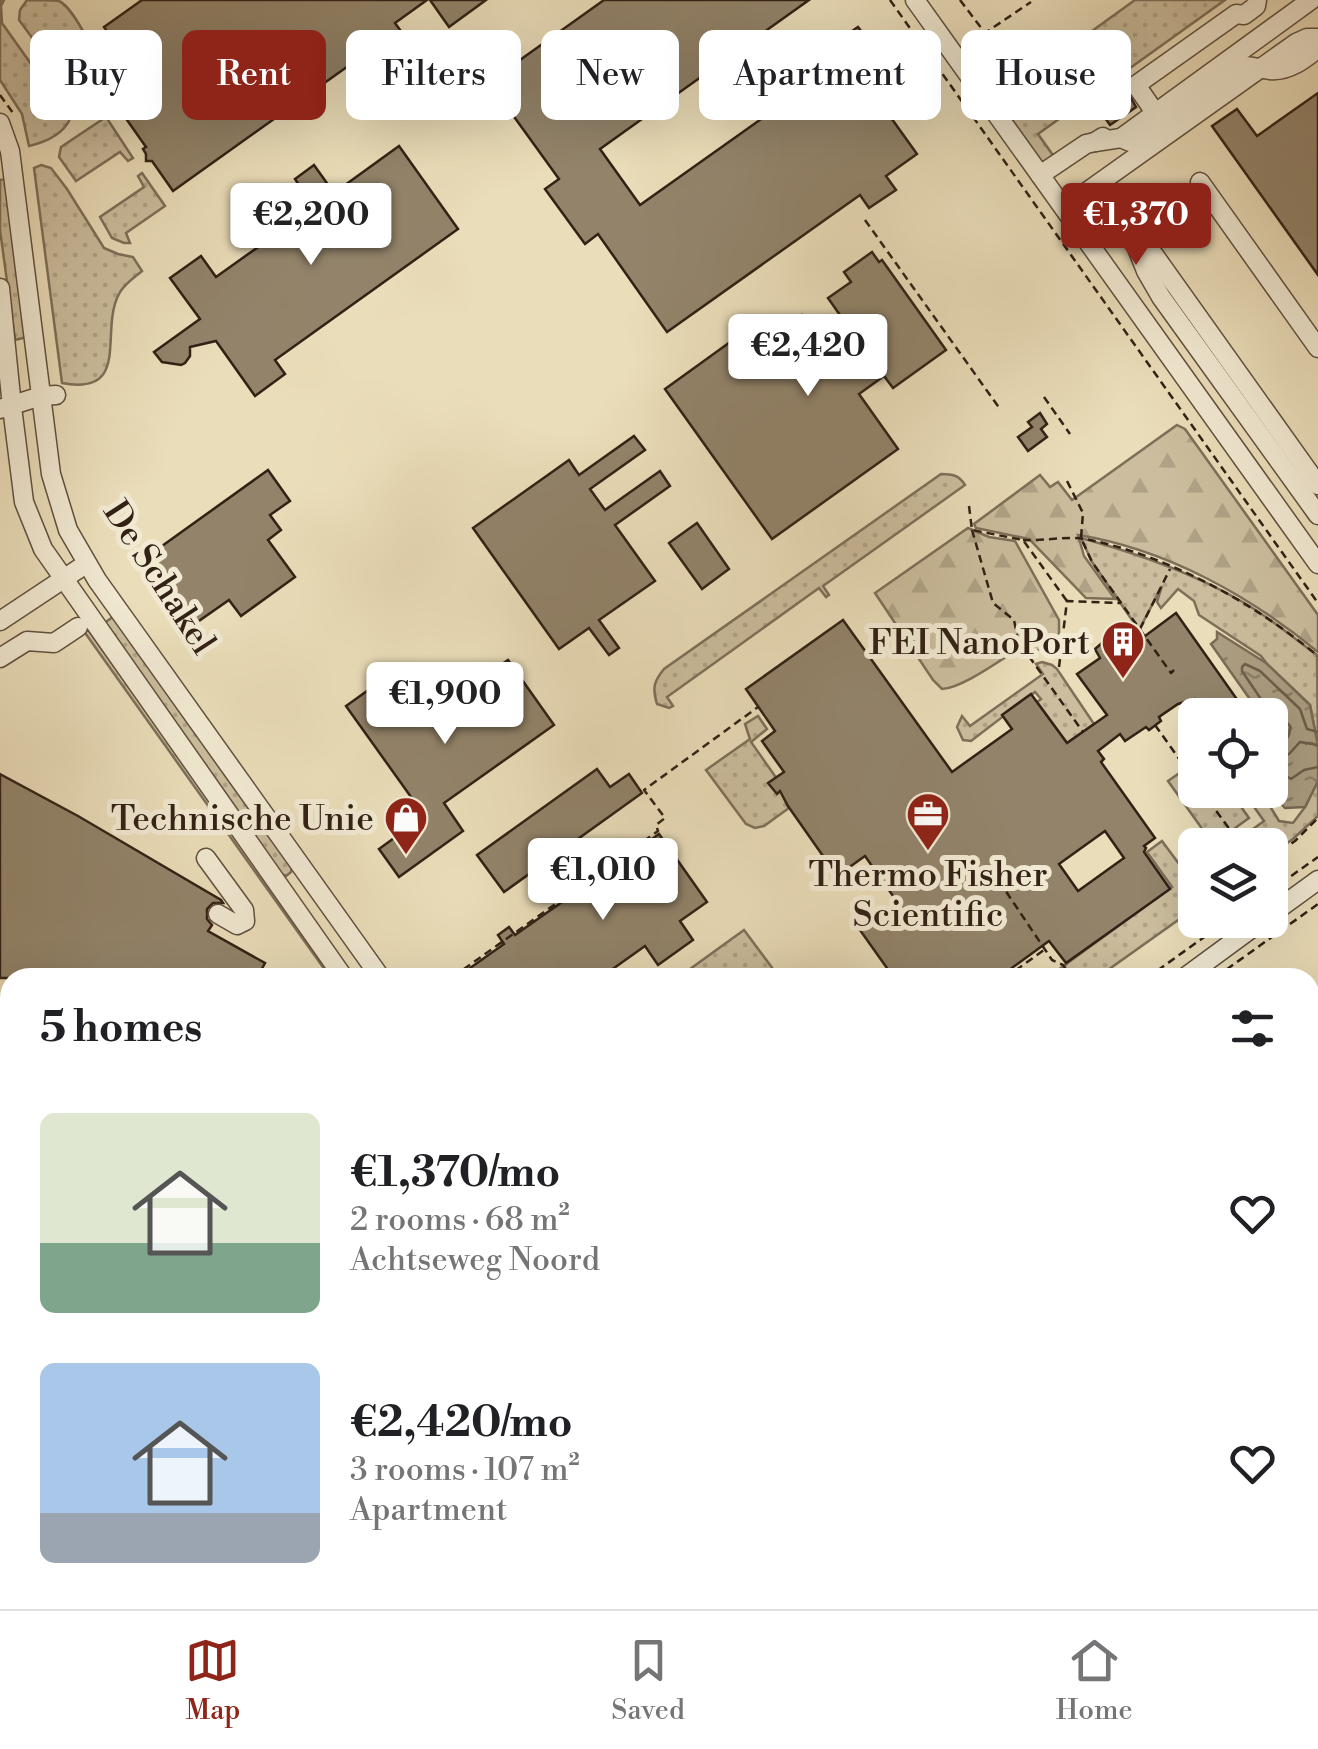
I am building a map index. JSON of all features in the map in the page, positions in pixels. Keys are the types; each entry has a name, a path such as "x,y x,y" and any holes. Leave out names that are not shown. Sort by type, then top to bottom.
{"street":[{"path":"916,0 1318,564"},
{"path":"1040,175 1086,144 1154,112 1311,0"},
{"path":"1154,112 1136,85 1254,5 1266,32"},
{"path":"1064,208 1260,68 1302,40 1318,38"},
{"path":"1122,130 1135,142 1234,70 1250,66 1284,70 1318,48"},
{"name":"De Schakel","path":"8,123 49,396 51,474 68,530 86,564 374,968"},
{"path":"1102,182 1318,486"},
{"path":"1200,182 1318,348"},
{"path":"1124,214 1146,271 1161,297 1318,515"},
{"path":"0,288 6,408 24,502 43,549 337,968"},
{"path":"4,384 49,396"},
{"path":"6,408 49,396"},
{"path":"0,621 86,564"},
{"path":"0,658 28,641 54,643 78,627"},
{"path":"206,858 244,910 245,920 236,925 218,914"},
{"path":"1288,902 1318,880"},
{"path":"1198,968 1238,938"}],"path":[{"path":"890,0 1318,603"},
{"path":"960,0 985,34 1031,2"},
{"path":"0,95 12,110 8,123"},
{"path":"865,220 1000,410"},
{"path":"1044,398 1070,434"},
{"path":"1067,481 1083,513 1081,538 1092,562 1170,673 1174,670"},
{"path":"969,506 993,603 1014,620 1022,648 1083,732"},
{"path":"972,530 1024,540 1081,538 1126,550 1242,602 1318,656"},
{"path":"1024,540 1067,601 1060,667"},
{"path":"1140,630 1170,567"},
{"path":"1067,601 1120,603"},
{"path":"465,968 658,831 656,824 664,818 644,790 758,707"},
{"path":"1155,726 1178,758"},
{"path":"1288,845 1318,818"},
{"path":"1288,878 1318,856"},
{"path":"1009,883 1003,887 1052,960 1064,968"},
{"path":"1228,968 1318,904"},
{"path":"1161,968 1203,938"},
{"path":"1019,968 1045,949"}],"green space":[{"path":"0,0 4,0 2,23 30,63 30,120 69,120 53,137 29,146 22,114 0,80"},
{"path":"27,0 59,1 82,30 30,30 30,35 19,20"},
{"path":"1135,0 1225,0 1131,67 1131,30 1093,30"},
{"path":"102,120 108,120 133,158 128,161 120,152 76,181 59,157 61,147"},
{"path":"1012,120 1058,120 1038,134 1055,158 1042,162"},
{"path":"34,168 51,168 67,189 104,248 133,257 142,271 119,294 106,370 98,380 84,384 62,383"},
{"path":"142,173 165,206 126,233 130,243 124,243 112,238 100,217 144,187 138,176"},
{"path":"6,179 27,337 15,340 0,230 0,180"},
{"path":"1177,425 1185,429 1318,615 1318,652 1235,594 1143,551 1078,535 1084,556 1115,599 1086,598 1029,539 976,528 974,524 1040,475 1050,487 1058,482 1072,500"},
{"path":"941,474 955,476 965,485 823,586 829,595 826,597 819,588 667,697 673,706 657,704 655,685 664,669"},
{"path":"968,528 989,537 1015,541 1059,620 1059,639 1030,654 1023,646 972,678 942,689 875,593"},
{"path":"1081,538 1203,581 1261,613 1317,655 1318,746 1310,705 1261,656 1199,615 1194,601 1178,589 1161,608 1157,602 1162,586 1139,630 1092,562"},
{"path":"114,616 292,867 286,876 103,624"},
{"path":"83,630 89,631 329,968 324,968"},
{"path":"1042,662 1057,669 1094,724 1067,743 1037,702 1041,699 1035,692 971,741 963,740 957,727 962,716 970,726 1043,674 1036,664"},
{"path":"758,716 767,729 751,742 782,786 807,788 786,803 789,808 755,828 746,824 706,770 750,739 745,724"},
{"path":"1178,774 1178,795 1168,781"},
{"path":"1318,781 1318,816 1293,839 1288,842 1288,828 1254,828 1264,821 1255,808 1271,808 1279,821 1293,823"},
{"path":"1187,808 1242,808 1249,818 1235,828 1202,828"},
{"path":"1162,841 1178,863 1178,920 1111,968 1061,968 1172,887 1147,852"},
{"path":"744,930 772,968 691,968"}],"water":[{"path":"1217,632 1266,663 1310,705 1318,746 1318,781 1305,807 1288,808 1288,698 1249,698 1211,644 1217,639"}],"building":[{"path":"142,0 427,0 395,23 400,30 346,30 346,68 326,82 326,30 182,30 182,120 272,120 173,191 152,161 146,161 146,147 127,120 162,120 162,30 104,27"},
{"path":"430,0 486,0 449,27"},
{"path":"604,0 809,0 767,30 699,30 699,78 679,93 679,30 562,30"},
{"path":"541,45 541,120 641,120 600,149 640,205 760,120 893,120 917,154 886,176 896,190 869,208 860,195 667,332 598,234 585,244 545,189 559,179 516,120 521,120 521,59"},
{"path":"1318,93 1318,275 1212,126 1237,109 1257,136"},
{"path":"399,146 458,229 275,360 285,374 255,396 216,341 190,347 190,356 181,365 162,362 154,352 200,319 170,278 201,256 216,277 314,207 295,179 314,165 334,193"},
{"path":"872,252 879,262 882,260 946,350 893,388 884,376 859,394 898,449 772,539 665,389 733,340 745,356 802,315 822,343 847,325 828,298 851,282 844,272"},
{"path":"1040,413 1047,424 1041,429 1047,437 1028,451 1018,437 1032,427 1028,422"},
{"path":"634,436 645,450 590,489 605,510 660,471 670,486 615,525 655,581 599,620 619,648 609,655 589,628 559,649 473,528 569,460 579,475"},
{"path":"268,470 290,501 270,515 281,530 268,540 295,577 241,616 229,600 196,623 148,556"},
{"path":"697,523 729,569 702,589 669,543"},
{"path":"1176,613 1236,698 1178,698 1178,704 1159,717 1161,721 1149,730 1146,727 1125,741 1120,734 1098,751 1104,759 1101,762 1155,838 1144,846 1144,852 1170,889 1066,963 1049,941 1012,968 887,968 860,930 898,903 865,856 837,876 780,791 777,794 768,783 784,772 762,741 775,731 746,689 843,620 952,772 1012,729 1002,715 1031,694 1067,743 1107,715 1077,674 1100,658 1095,649 1111,635 1118,644 1132,634 1137,642","holes":["1105,831 1124,858 1078,891 1059,864"]},
{"path":"508,660 554,725 444,803 463,831 399,877 379,849 416,822 412,817 421,811 346,706 402,666 434,712"},
{"path":"597,769 610,787 629,774 642,793 504,892 477,855"},
{"path":"0,774 221,900 223,903 213,903 207,909 212,925 208,931 265,963 262,968 0,968"},
{"path":"659,834 707,902 680,921 693,940 658,965 645,946 614,968 470,968 504,944 498,935 509,927 515,935"}],"place":[{"name":"FEI NanoPort","path":"1123,680"},
{"name":"Thermo Fisher Scientific","path":"928,852"},
{"name":"Technische Unie","path":"406,856"}]}
